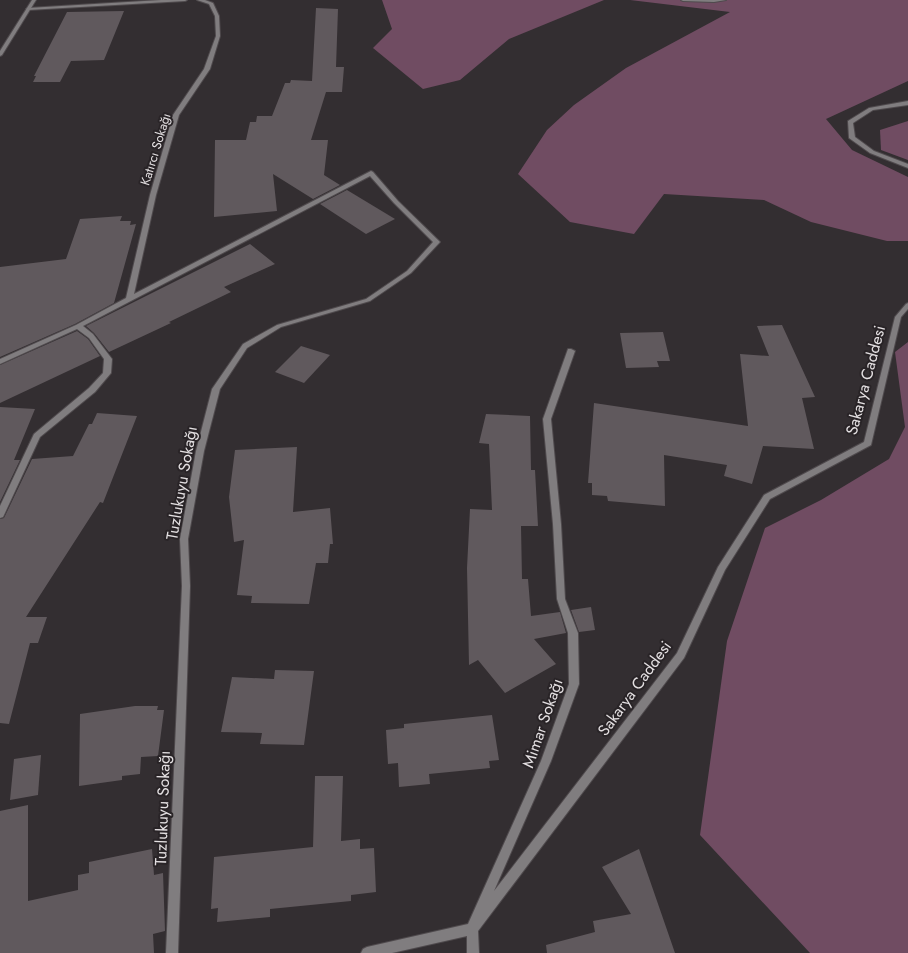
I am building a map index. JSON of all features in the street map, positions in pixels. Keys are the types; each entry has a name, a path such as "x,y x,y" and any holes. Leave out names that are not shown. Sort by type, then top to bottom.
{"street":[{"path":"0,55 34,0"},
{"path":"28,9 185,0"},
{"name":"Katırcı Sokağı","path":"129,300 153,195 176,115 207,69 218,36 217,16 211,3 199,0"},
{"path":"684,0 714,2 724,0"},
{"path":"908,103 871,109 850,122 852,138 872,152 908,166"},
{"name":"Tuzlukuyu Sokağı","path":"129,300 371,173 396,202 437,242 409,272 368,300 279,326 245,346 216,389 200,451 184,539 186,586 172,953"},
{"path":"0,362 78,326 129,300"},
{"name":"Sakarya Caddesi","path":"472,929 681,654 721,569 767,497 868,443 898,318 908,305"},
{"path":"0,515 37,436 92,390 107,373 108,359 91,336 78,326"},
{"name":"Mimar Sokağı","path":"472,929 546,761 574,684 573,633 561,599 558,524 547,419 571,351"},
{"path":"367,953 472,929 473,953"}],"shaded area":[{"path":"382,0 604,0 509,39 460,80 423,89 373,48 392,29"},
{"path":"630,0 908,0 908,81 826,119 852,150 908,177 908,241 887,241 811,222 764,200 664,194 634,234 570,222 518,174 547,130 574,105 626,68 730,12"},
{"path":"908,121 908,160 881,150 880,130"},
{"path":"908,342 908,953 810,953 700,835 727,641 765,528 821,500 889,459 905,427 895,352"}],"building":[{"path":"316,8 338,9 336,67 344,67 342,92 326,92 311,140 328,140 324,175 340,185 313,199 273,174 277,211 214,217 215,140 246,140 250,122 256,122 257,116 272,116 285,83 290,83 291,80 312,81"},
{"path":"124,11 104,60 71,61 60,82 33,82 36,76 34,76 67,12"},
{"path":"347,190 395,219 366,234 320,204"},
{"path":"122,216 120,221 131,221 130,225 136,224 114,303 75,324 0,357 0,267 66,259 80,219"},
{"path":"250,244 275,264 224,287 231,292 169,322 171,323 109,352 94,333 86,326"},
{"path":"782,325 815,397 802,398 814,449 763,446 752,484 724,476 727,465 664,455 665,506 608,501 607,496 592,495 592,483 588,483 594,403 748,426 740,354 769,356 757,326"},
{"path":"77,331 88,339 100,356 0,403 0,365"},
{"path":"663,332 670,361 657,361 659,367 626,368 620,333"},
{"path":"301,346 330,355 304,383 275,372"},
{"path":"0,407 35,409 14,460 20,460 0,502"},
{"path":"97,413 137,416 103,503 100,502 26,617 47,617 38,643 30,643 9,724 0,723 0,519 4,518 32,459 73,456 89,424 92,424"},
{"path":"486,414 530,416 531,470 535,470 538,526 521,526 522,579 528,579 531,616 560,612 566,633 534,639 556,664 505,693 478,660 469,665 467,568 470,509 492,510 489,444 479,443"},
{"path":"297,447 293,512 330,508 333,544 330,544 328,563 316,563 309,604 251,603 252,596 237,595 244,540 234,542 229,497 235,450"},
{"path":"591,607 595,630 579,632 571,610"},
{"path":"275,670 314,671 304,745 260,744 262,733 221,732 232,677 274,679"},
{"path":"135,706 158,706 157,710 164,710 158,756 141,757 140,774 122,776 122,780 79,786 80,714"},
{"path":"492,715 499,760 489,761 490,768 429,774 430,784 399,787 398,763 388,764 386,730 404,728 404,724"},
{"path":"41,755 38,795 10,800 14,759"},
{"path":"315,776 343,776 341,841 360,839 360,849 374,848 376,892 351,895 351,901 270,909 270,917 217,922 218,908 211,909 214,857 313,847"},
{"path":"28,805 28,901 78,890 78,875 89,873 89,862 152,849 154,875 163,873 165,931 153,934 154,953 0,953 0,811"},
{"path":"639,849 675,953 547,953 546,945 595,932 593,921 631,914 602,867"}]}
